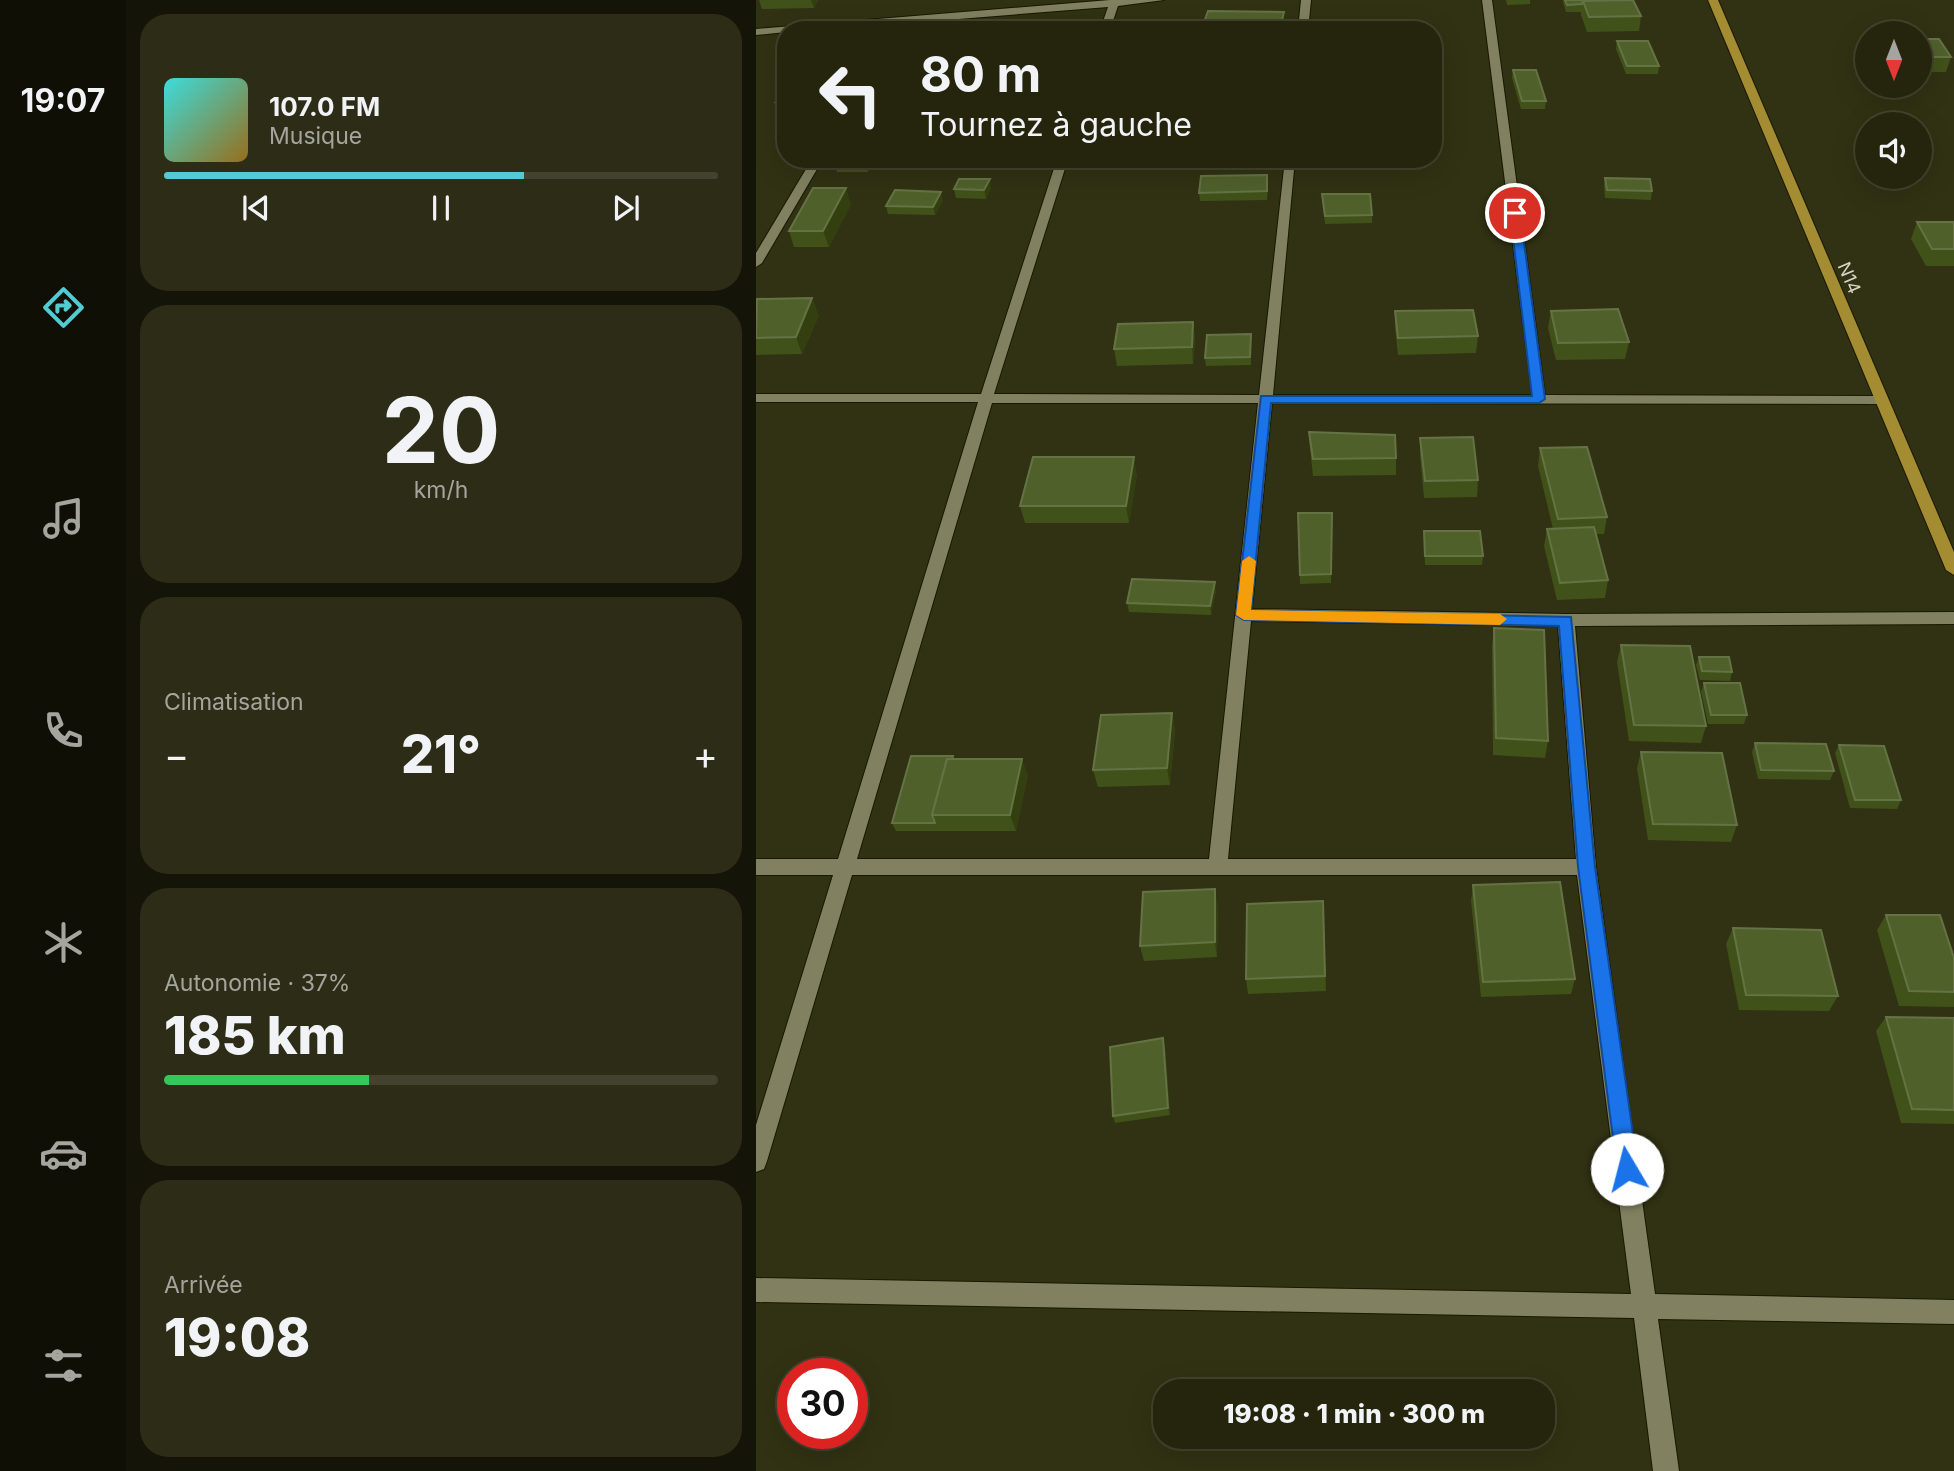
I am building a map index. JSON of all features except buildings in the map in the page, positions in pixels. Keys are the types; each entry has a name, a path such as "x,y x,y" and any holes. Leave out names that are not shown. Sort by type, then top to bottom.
{"main road":[{"name":"N14","path":"1713,0 1954,570"}],"street":[{"path":"936,21 1114,2 1159,0"},
{"path":"1304,21 1306,0"},
{"path":"1488,0 1539,399"},
{"path":"1108,21 1114,2"},
{"path":"756,32 777,31"},
{"path":"756,263 813,168"},
{"path":"756,1161 986,399 1060,168"},
{"path":"1218,867 1289,168"},
{"path":"756,398 1882,400"},
{"path":"1244,615 1566,621 1954,618"},
{"path":"1566,621 1586,867 1666,1471"},
{"path":"756,867 1586,867"},
{"path":"756,1290 1954,1312"}],"slow traffic":[{"path":"1249,561 1244,615 1500,619"}],"route":[{"path":"1515,213 1539,399 1265,399 1244,615 1566,621 1586,867 1627,1169"}]}
